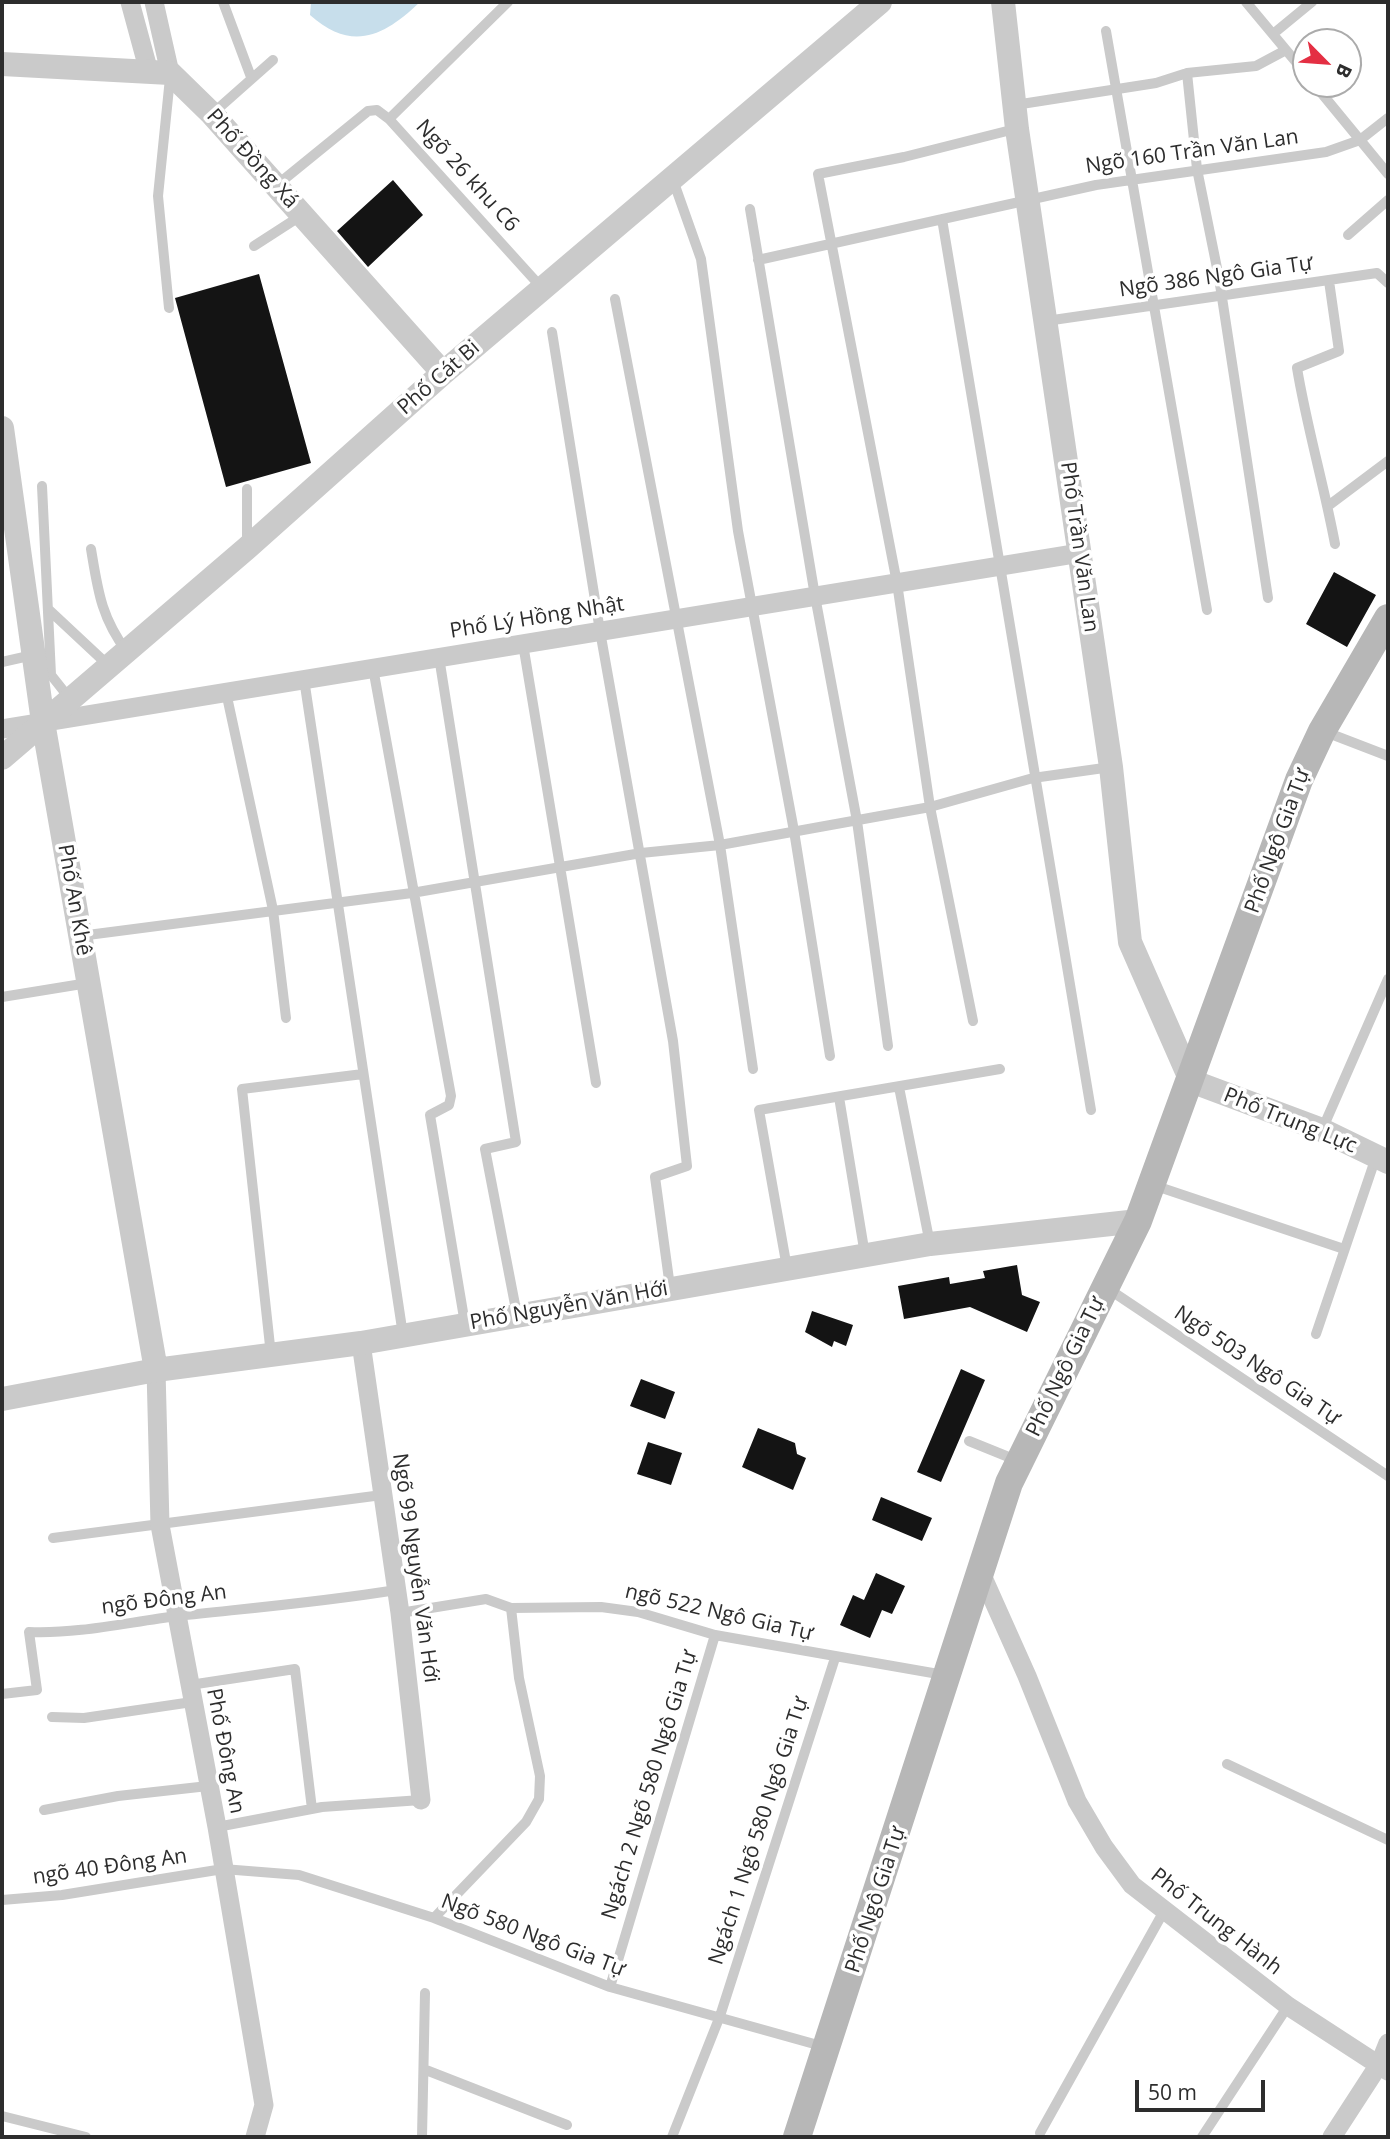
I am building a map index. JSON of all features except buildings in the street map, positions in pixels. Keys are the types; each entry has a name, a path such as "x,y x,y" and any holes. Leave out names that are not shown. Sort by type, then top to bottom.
{"main road":[{"name":"Phố Ngô Gia Tự","path":"797,2137 828,2049 1009,1483 1138,1221 1299,780 1322,731 1388,618"}],"street":[{"path":"130,2 160,73"},
{"path":"154,2 160,73"},
{"name":"Phố Cát Bi","path":"2,758 119,660 443,373 880,2"},
{"name":"Phố Trần Văn Lan","path":"1003,2 1016,117 1111,767 1130,942 1191,1081"},
{"path":"2,64 160,73"},
{"name":"Phố Đồng Xá","path":"160,73 212,114 443,373"},
{"name":"Phố An Khê","path":"2,428 4,458 43,722 156,1370"},
{"name":"Phố Lý Hồng Nhật","path":"2,729 1080,553"},
{"name":"Phố Trung Lực","path":"1191,1081 1322,1130 1382,1159"},
{"name":"Phố Nguyễn Văn Hới","path":"2,1399 156,1370 403,1336 670,1287 930,1244 1138,1221"},
{"name":"Ngõ 99 Nguyễn Văn Hới","path":"361,1343 400,1614 421,1800"},
{"name":"Phố Đông An","path":"156,1370 160,1525 217,1827 264,2105 255,2137"},
{"name":"Phố Trung Hành","path":"981,1573 1027,1676 1077,1801 1104,1847 1132,1885 1288,2006 1384,2067"},
{"path":"1332,2137 1384,2067 1388,2043"}],"lane":[{"path":"223,2 251,77"},
{"name":"Ngõ 26 khu C6","path":"508,2 389,120 544,290"},
{"path":"1246,2 1292,57"},
{"path":"1273,34 1312,2"},
{"path":"1106,31 1208,610"},
{"path":"973,1021 930,807 897,583 818,174 904,157 1016,117 1116,88 1156,83 1187,73 1256,66 1286,50"},
{"path":"212,114 273,60"},
{"path":"160,73 158,196 169,308"},
{"path":"1187,73 1197,169 1222,295 1268,598"},
{"path":"1326,98 1388,174"},
{"path":"276,185 368,111 377,110 389,120"},
{"name":"Ngõ 160 Trần Văn Lan","path":"758,260 833,246 1028,199 1131,178 1326,152 1360,140 1388,118"},
{"path":"673,180 701,259 720,416 750,607 794,831 830,1056"},
{"path":"1348,235 1388,200"},
{"path":"750,209 815,596 857,821 888,1046"},
{"path":"254,246 303,215"},
{"path":"943,219 1033,778 1091,1110"},
{"name":"Ngõ 386 Ngô Gia Tự","path":"1045,321 1377,273 1388,283"},
{"path":"1329,281 1339,351 1297,368 1306,423 1335,544"},
{"path":"614,299 720,845 753,1069"},
{"path":"552,332 600,631 673,1041 687,1166 655,1177 670,1287"},
{"path":"1328,506 1388,461"},
{"path":"42,486 51,675 70,699"},
{"path":"247,489 247,548"},
{"path":"91,549 101,607 119,660"},
{"path":"48,609 119,660"},
{"path":"523,644 596,1083"},
{"path":"2,662 34,655"},
{"path":"439,657 516,1142 485,1149 517,1315"},
{"path":"373,668 450,1096 449,1105 430,1115 466,1325"},
{"path":"304,679 403,1336"},
{"path":"226,692 272,910 286,1018"},
{"path":"1322,731 1388,756"},
{"path":"80,936 412,893 641,853 720,845 930,807 1033,778 1111,767"},
{"path":"1322,1130 1388,979"},
{"path":"2,997 89,983"},
{"path":"787,1268 759,1110 1000,1069"},
{"path":"271,1355 242,1089 363,1074"},
{"path":"899,1087 930,1244"},
{"path":"839,1097 865,1255"},
{"path":"1316,1334 1344,1249 1382,1159"},
{"path":"1152,1184 1344,1249"},
{"name":"Ngõ 503 Ngô Gia Tự","path":"1104,1286 1388,1476"},
{"path":"968,1441 1020,1462"},
{"path":"53,1538 382,1495"},
{"name":"ngõ Đông An","path":"2,1694 37,1690 29,1632 62,1633 177,1616 316,1603 396,1590"},
{"name":"ngõ 522 Ngô Gia Tự","path":"400,1614 486,1599 511,1608 601,1607 638,1612 715,1635 835,1658 948,1675"},
{"path":"433,1918 526,1822 539,1799 540,1776 519,1678 511,1608"},
{"name":"Ngách 2 Ngõ 580 Ngô Gia Tự","path":"610,1987 715,1635"},
{"name":"Ngách 1 Ngõ 580 Ngô Gia Tự","path":"673,2137 720,2016 835,1658"},
{"path":"52,1717 84,1718 295,1669 312,1809"},
{"path":"1227,1764 1388,1840"},
{"path":"44,1810 118,1796 208,1786"},
{"path":"217,1827 312,1809 421,1800"},
{"name":"Ngõ 580 Ngô Gia Tự","path":"223,1869 299,1875 433,1918 610,1987 720,2016 828,2049"},
{"name":"ngõ 40 Đông An","path":"2,1900 62,1895 223,1869"},
{"path":"1040,2133 1164,1911"},
{"path":"422,2137 426,2070 425,1993"},
{"path":"1202,2137 1288,2006"},
{"path":"426,2070 568,2125"},
{"path":"2,2116 86,2137"}],"water":[{"path":"311,2 420,2 380,31 367,36 354,36 340,34 310,15"}]}
